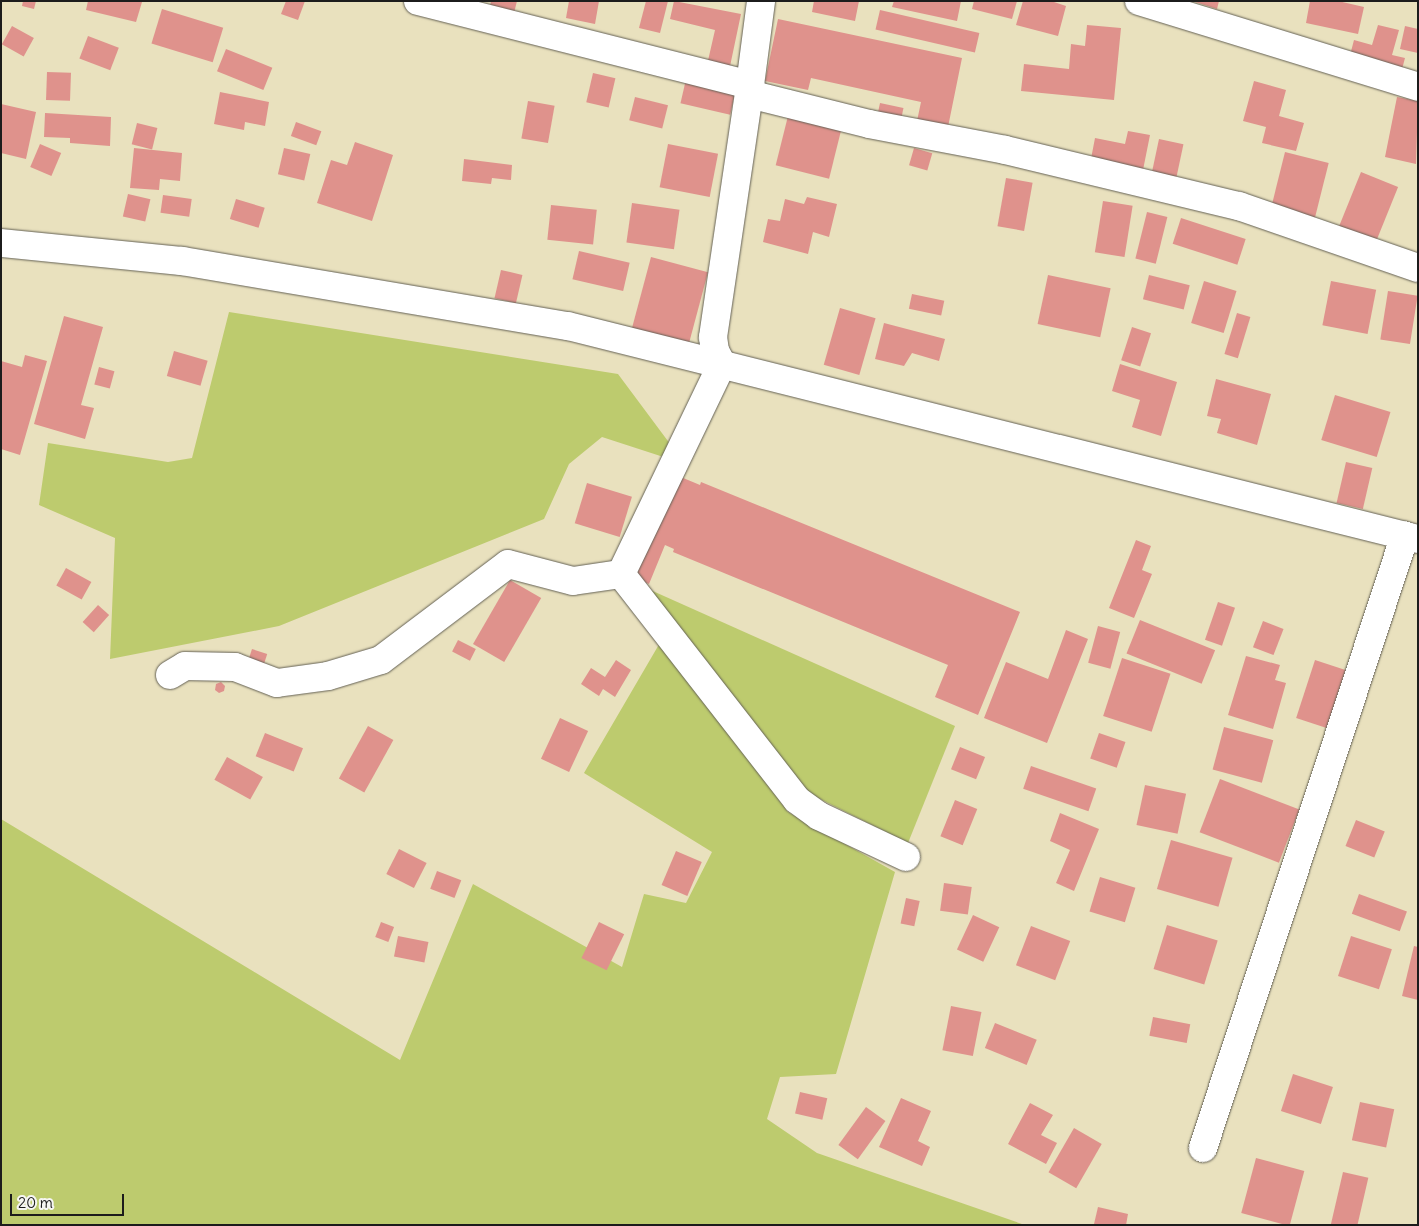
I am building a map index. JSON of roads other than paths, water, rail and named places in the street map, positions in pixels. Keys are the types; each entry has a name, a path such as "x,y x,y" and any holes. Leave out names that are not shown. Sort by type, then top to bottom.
{"street":[{"path":"418,1 749,89 869,124 1005,150 1239,206 1418,268"},
{"path":"722,364 715,351 713,337 761,1"},
{"path":"1139,1 1418,87"},
{"path":"1,243 202,264 568,326 1411,537 1203,1148"},
{"path":"621,574 722,364"},
{"path":"170,675 185,666 235,667 277,683 328,676 381,660 508,564 573,581 621,574"},
{"path":"621,574 797,800 819,816 906,857"}]}
